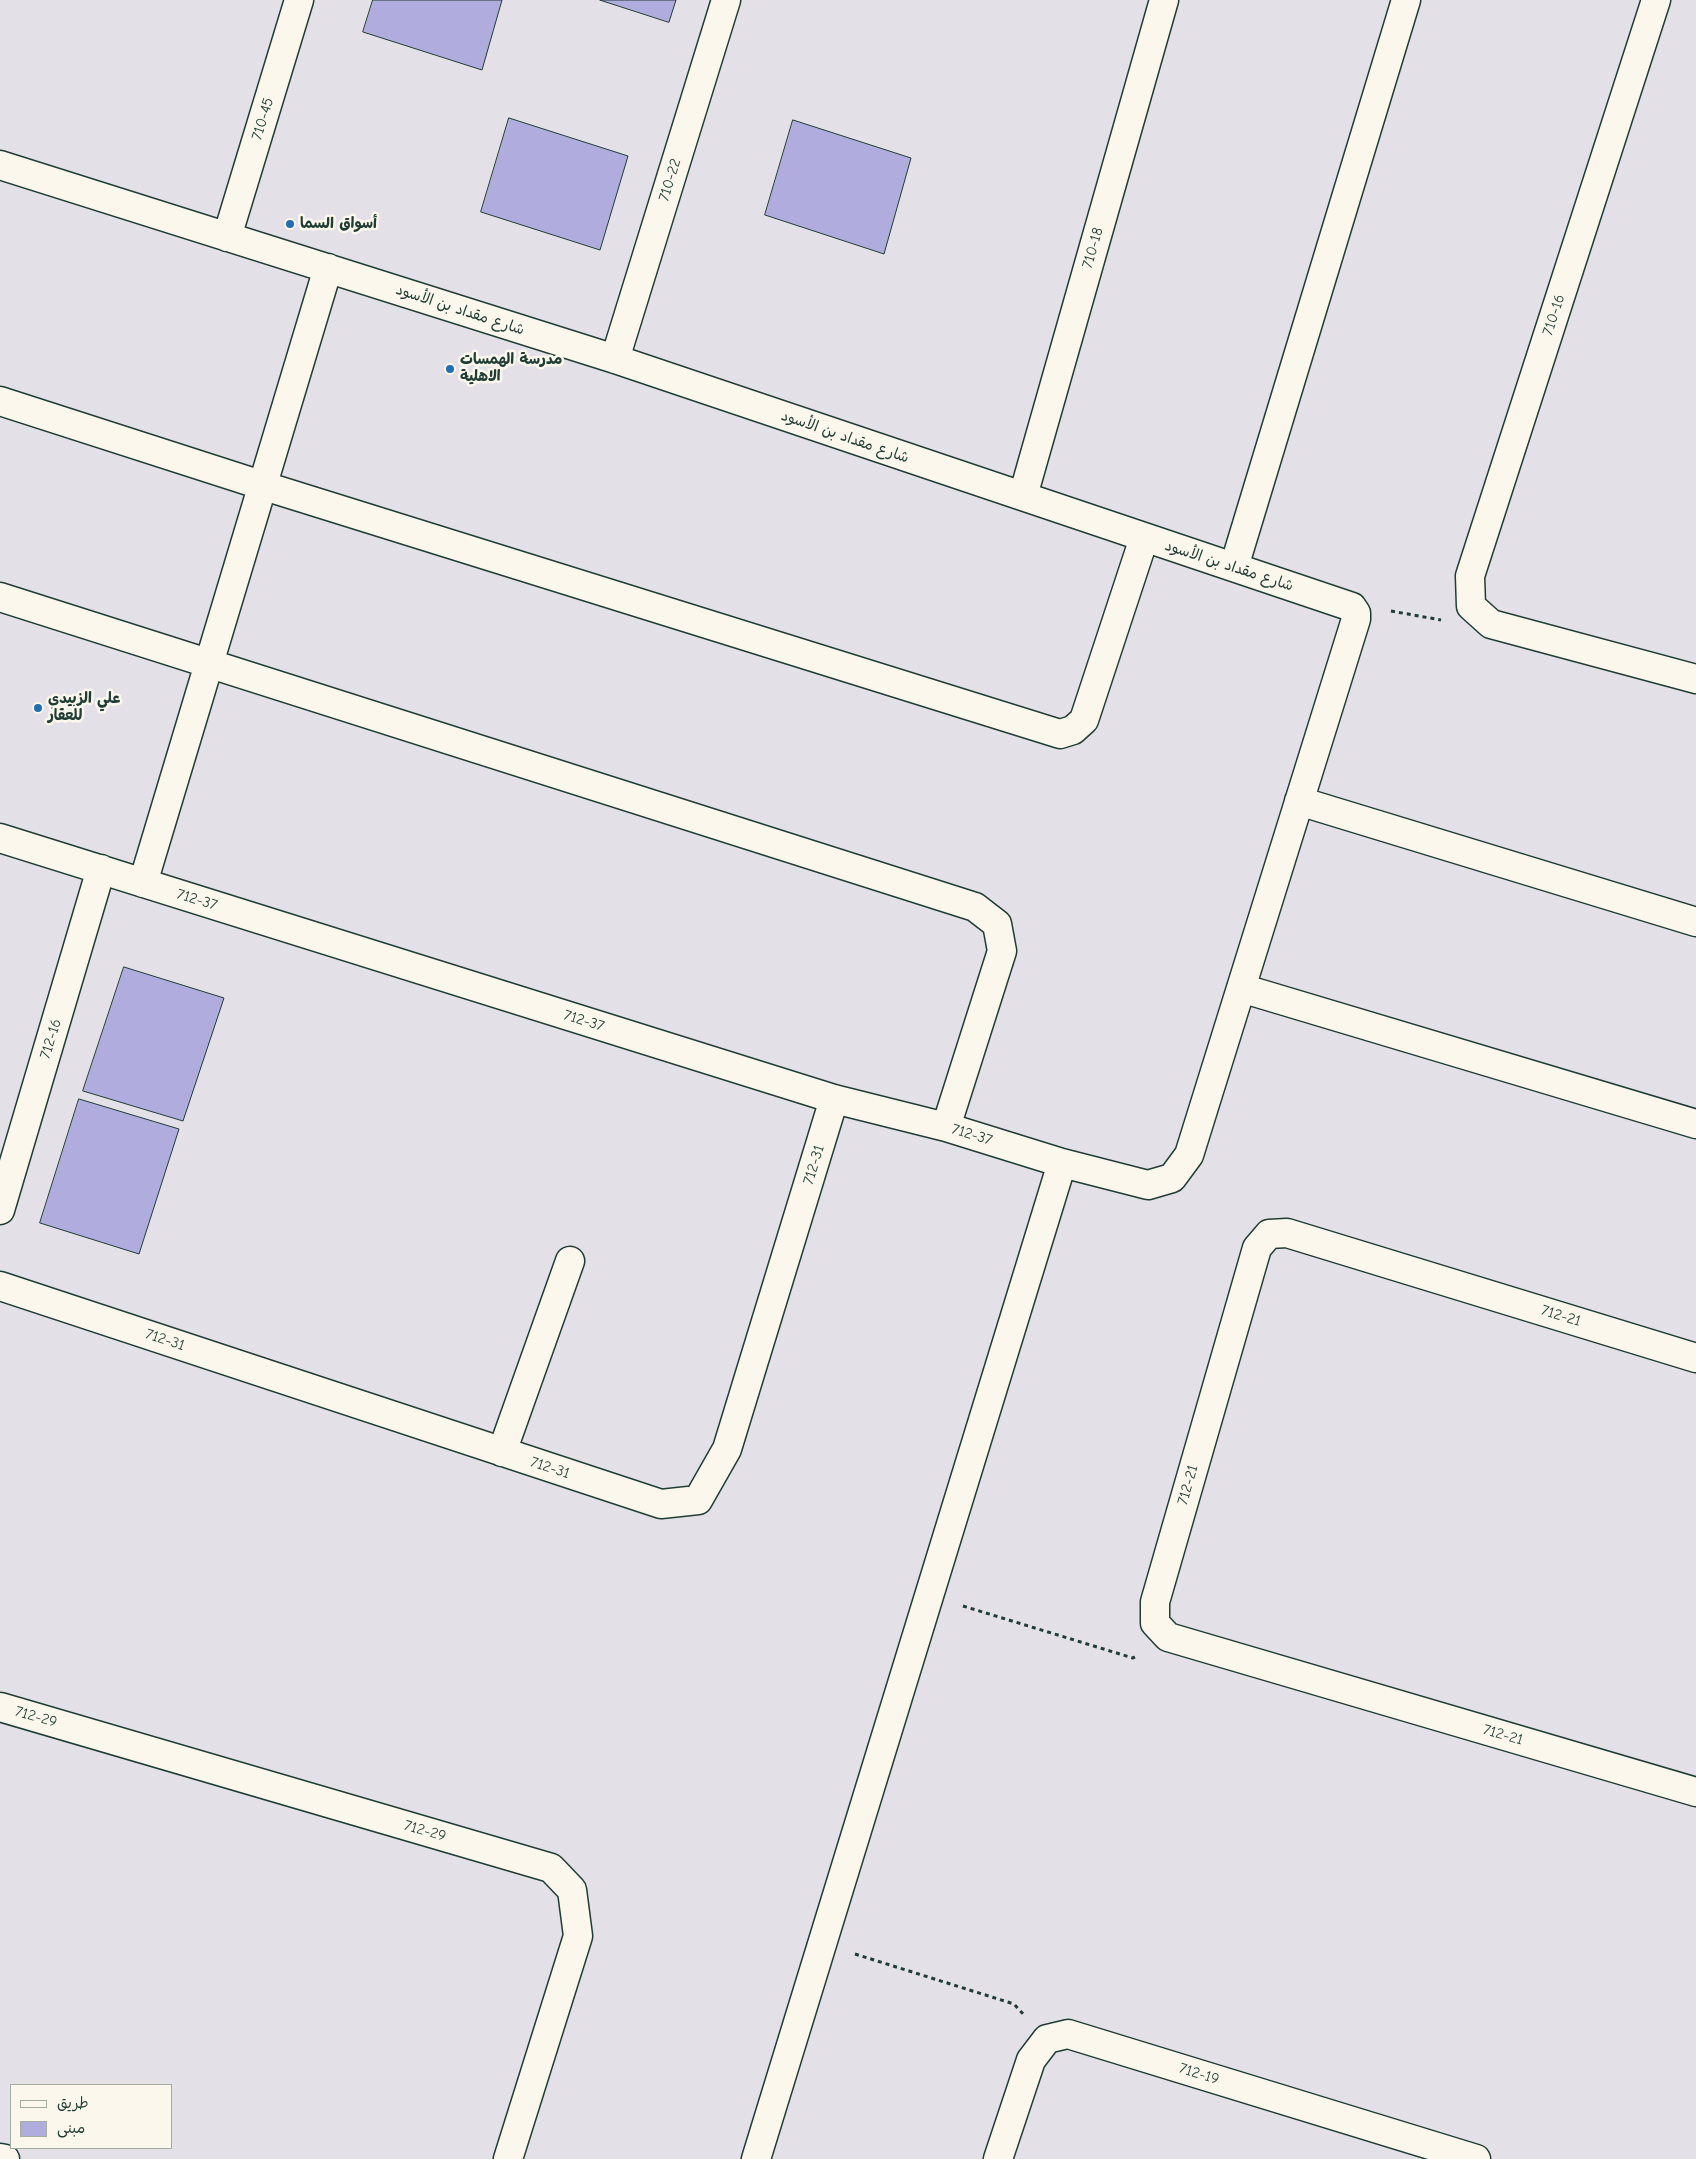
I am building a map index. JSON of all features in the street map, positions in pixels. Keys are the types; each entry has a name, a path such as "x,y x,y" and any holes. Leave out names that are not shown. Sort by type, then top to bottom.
{"street":[{"name":"710-45","path":"227,237 299,0"},
{"name":"710-22","path":"615,359 726,0"},
{"name":"710-18","path":"1023,496 1164,0"},
{"path":"1234,567 1406,0"},
{"name":"710-16","path":"1491,624 1471,606 1470,576 1656,0"},
{"name":"شارع مقداد بن الأسود","path":"0,165 615,359 1352,607"},
{"path":"143,883 261,485 328,268"},
{"path":"0,401 261,485 1060,734 1074,730 1084,720 1144,538"},
{"path":"0,597 975,907 997,924 1002,951 946,1127"},
{"path":"1352,607 1356,612 1356,619 1241,988 1696,1124"},
{"path":"1491,624 1696,679"},
{"path":"1299,801 1696,922"},
{"name":"712-37","path":"0,838 834,1099 946,1127 1062,1163 1148,1185 1172,1178 1189,1154 1241,988"},
{"name":"712-16","path":"0,1210 101,869"},
{"name":"712-31","path":"0,1286 661,1504 698,1500 727,1449 834,1099"},
{"path":"756,2159 1062,1163"},
{"name":"712-21","path":"1696,1358 1287,1232 1269,1234 1257,1248 1155,1602 1155,1622 1168,1637 1696,1792"},
{"path":"502,1452 570,1260"},
{"name":"712-29","path":"0,1706 551,1868 572,1890 578,1936 508,2159"},
{"name":"712-19","path":"1047,2039 1068,2034 1476,2159"},
{"path":"998,2159 1031,2060 1047,2039"},
{"path":"0,2158 5,2159"}],"path":[{"path":"1352,607 1395,611 1433,620 1491,624"},
{"path":"929,1596 1133,1658 1168,1637"},
{"path":"822,1944 1014,2004 1047,2039"}],"building":[{"path":"373,0 502,0 482,70 363,32"},
{"path":"600,0 676,0 669,22"},
{"path":"509,118 628,156 600,250 481,212"},
{"path":"793,120 911,158 884,254 765,215"},
{"path":"124,967 224,998 183,1121 83,1091"},
{"path":"79,1099 179,1129 139,1254 40,1223"}],"place":[{"name":"أسواق السما","path":"290,224"},
{"name":"مدرسة الهمسات الاهلية","path":"450,369"},
{"name":"علي الزبيدي للعقار","path":"38,708"}]}
